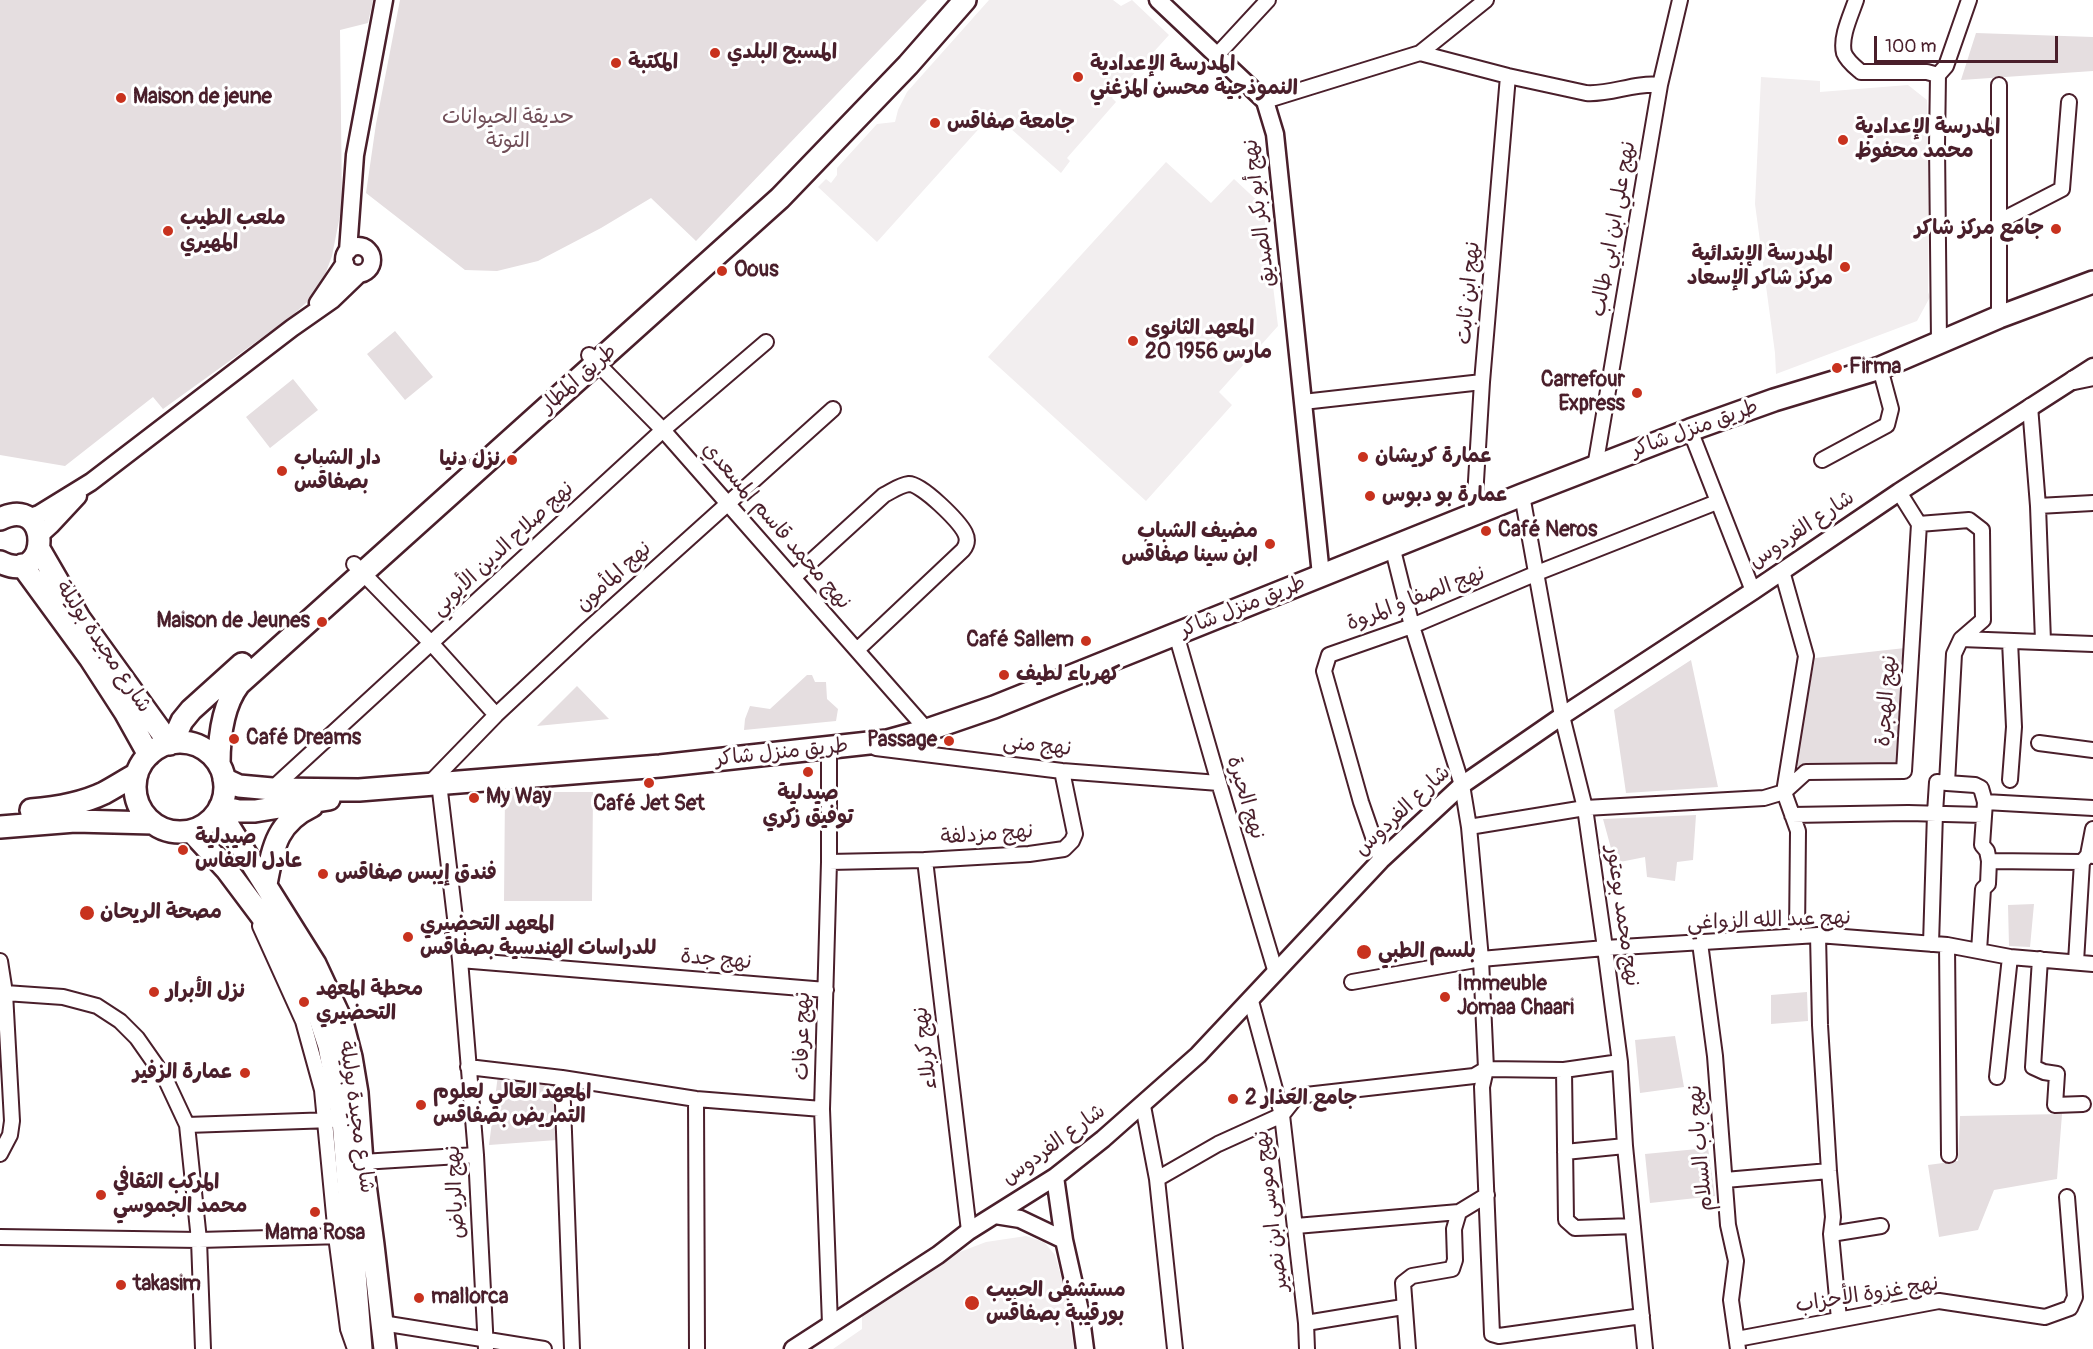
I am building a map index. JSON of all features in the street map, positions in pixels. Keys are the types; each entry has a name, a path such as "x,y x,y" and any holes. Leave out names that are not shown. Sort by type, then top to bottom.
{"main road":[{"name":"طريق المطار","path":"593,360 773,189 947,0"},
{"name":"طريق المطار","path":"171,743 182,721 191,710 358,568 780,198 900,73 965,0"},
{"name":"طريق منزل شاكر","path":"221,772 239,786 272,789 359,790 660,766 887,741 994,707 1392,546 1690,430 1774,400 1880,368 2000,317 2082,289 2093,273"},
{"path":"2074,380 2093,376"},
{"path":"0,562 6,565 22,565 29,562 20,523"},
{"name":"شارع مجيدة بوليلة","path":"20,523 80,618 171,743"},
{"name":"شارع مجيدة بوليلة","path":"22,565 90,658 125,712 149,755"},
{"name":"طريق المطار","path":"221,772 219,747 222,729 230,701 239,684 358,568"},
{"path":"185,742 199,746 210,754 221,772 225,794 219,809 202,827 191,831 171,832 153,824 143,814 137,801 135,788 137,774 149,755 158,748 171,743 185,742"},
{"path":"0,814 55,808 84,801 104,793 137,774"},
{"name":"طريق منزل شاكر","path":"219,809 255,811 322,801 359,790"},
{"path":"266,884 273,850 285,824 301,811 322,801"},
{"name":"شارع مجيدة بوليلة","path":"219,809 315,964 342,1022 357,1093 362,1162 385,1349"},
{"path":"0,827 75,821 153,824"},
{"name":"شارع مجيدة بوليلة","path":"191,831 227,870 275,934 308,992 320,1019 334,1067 334,1120 344,1236 361,1349"}],"street":[{"path":"359,274 350,271 346,257 355,156 384,0"},
{"name":"نهج أبو بكر الصديق","path":"1158,0 1265,101 1275,134 1321,576"},
{"path":"1217,55 1268,0"},
{"path":"1265,101 1420,53 1486,0"},
{"name":"نهج علي ابن ابي طالب","path":"1595,467 1660,85 1680,0"},
{"path":"1856,0 1845,34 1844,53 1851,63 1861,72 1927,72 1938,75"},
{"path":"1940,342 1938,75 1946,66 1969,0"},
{"path":"1420,53 1508,76 1598,94 1632,85 1648,83 1660,85"},
{"name":"نهج ابن ثابت","path":"1474,514 1482,382 1508,76"},
{"path":"1999,85 2000,317"},
{"path":"2000,221 2062,189 2069,102"},
{"path":"20,523 91,482 332,300 359,274 367,270 371,257 367,250 352,193"},
{"path":"311,314 346,257 355,247 367,250"},
{"name":"نهج صلاح الدين الأيوبي","path":"272,789 663,430 766,342"},
{"name":"نهج محمد قاسم المسعدي","path":"593,360 663,430 927,730"},
{"name":"شارع الفردوس","path":"793,1349 938,1254 969,1231 1055,1177 1143,1106 1198,1055 1381,860 1462,785 1899,492 2093,367"},
{"path":"1822,460 1887,425 1891,410 1880,368"},
{"path":"1304,402 1482,382"},
{"path":"2030,406 2038,506 2043,641"},
{"name":"نهج المأمون","path":"434,783 496,716 833,409"},
{"path":"1690,430 1753,591"},
{"path":"794,577 884,495 896,488 909,484 922,488 959,524 967,541 963,550 858,650"},
{"path":"1899,492 1919,524 1969,520 1982,530 1983,620 1961,639 1954,654 1947,783"},
{"name":"نهج محمد بوعتور","path":"1522,495 1562,716 1585,808 1620,1062 1625,1146 1645,1349"},
{"name":"نهج الصفا و المروة","path":"1381,860 1361,802 1324,671 1329,655 1412,626 1537,573 1717,502"},
{"path":"2038,506 2093,503"},
{"name":"نهج الهجرة","path":"1469,827 1585,808 1764,798 1784,792 1806,772 1904,771 1919,524"},
{"path":"1392,546 1412,626 1462,785 1469,827 1481,959 1486,1069 1482,1087 1492,1334 1499,1336 1642,1316"},
{"path":"358,568 432,644 496,716"},
{"path":"1782,571 1806,656 1784,792 1798,831 1797,936"},
{"name":"نهج الحيرة","path":"1176,634 1276,973"},
{"path":"1961,639 2093,644"},
{"path":"2010,641 2014,727 2010,780"},
{"path":"2039,743 2093,750"},
{"name":"نهج منى","path":"850,745 1062,771 1219,783"},
{"name":"نهج عرفات","path":"829,749 829,862 822,1109 830,1324"},
{"name":"نهج مزدلفة","path":"829,862 925,860 1029,854 1064,849 1072,842 1075,834 1062,771"},
{"path":"1931,944 1937,782 1975,785 1981,788 1984,809 1982,845 1987,851 1989,861 1988,884 1983,889 1978,951"},
{"name":"نهج الرياض","path":"434,783 460,960 476,1155 485,1344"},
{"path":"1792,815 2093,808"},
{"path":"2076,962 2093,829"},
{"path":"1989,861 2088,858"},
{"name":"نهج كربلاء","path":"925,860 969,1231"},
{"path":"1818,935 1820,1025 1828,1171 1833,1217 1831,1234 1839,1319"},
{"name":"نهج عبد الله الزواغي","path":"1352,982 1481,959 1605,948 1818,935 1947,945 2010,957 2093,964"},
{"name":"نهج باب السلام","path":"1700,944 1715,1056 1728,1225 1736,1261 1731,1300 1738,1344"},
{"path":"1947,945 1949,1155"},
{"path":"1997,1077 2010,957"},
{"path":"2040,959 2033,1067 2057,1074 2055,1104 2083,1104"},
{"name":"نهج جدة","path":"460,960 826,990"},
{"path":"0,961 5,993 12,1122 10,1135 0,1154"},
{"path":"5,993 81,1000 109,1013 137,1038 165,1078 187,1125 199,1240 203,1349"},
{"name":"نهج موسى ابن نصير","path":"1251,1000 1282,1115 1296,1226 1307,1349"},
{"path":"1157,1179 1218,1144 1282,1115 1297,1096 1474,1076 1486,1069 1564,1070 1620,1062"},
{"path":"468,1067 562,1078 696,1099 822,1109"},
{"path":"1564,1070 1566,1220 1575,1228 1633,1226"},
{"path":"562,1078 572,1349"},
{"path":"696,1099 697,1349"},
{"path":"1143,1106 1157,1179 1174,1349"},
{"path":"187,1125 334,1120"},
{"path":"1565,1152 1625,1146"},
{"path":"362,1162 476,1155"},
{"path":"1725,1180 1828,1171"},
{"path":"1055,1177 1064,1240 1080,1311 1085,1349"},
{"path":"1296,1226 1460,1212 1487,1195"},
{"name":"نهج غزوة الأحزاب","path":"1738,1344 1839,1319 1939,1300 2045,1317 2070,1308 2075,1297 2067,1197"},
{"path":"1408,1349 1403,1307 1403,1283 1412,1276 1452,1269 1455,1260 1454,1229 1460,1212"},
{"path":"995,1215 1020,1219 1064,1240"},
{"path":"1831,1234 1881,1226"},
{"path":"0,1237 199,1240 344,1236"},
{"name":"شارع مجيدة بوليلة","path":"344,1236 348,1329 355,1349"},
{"path":"1306,1323 1403,1307"},
{"path":"382,1323 485,1344 544,1349"}],"shaded area":[{"path":"989,0 1113,0 1121,6 1132,0 1169,35 1112,98 1116,102 1067,158 1070,161 1061,173 993,113 877,242 818,187 826,179 831,183 837,175 837,168 877,124 895,122 907,92"},
{"path":"1761,77 1820,81 1820,92 1908,85 1927,100 1928,292 1930,297 1917,321 1776,374 1755,204"},
{"name":"المعهد الثانوي 20 مارس 1956","path":"1166,162 1211,203 1234,179 1263,206 1278,326 1219,392 1232,405 1146,501 988,357"},
{"name":"مستشفى الحبيب بورقيبة بصفاقس","path":"1026,1236 1044,1242 1055,1255 1063,1283 1074,1349 833,1349 862,1329 862,1314 944,1258 986,1242"}],"green space":[{"name":"ملعب الطيب المهيري","path":"0,0 373,0 368,23 340,30 342,205 332,256 319,287 292,316 163,409 153,397 65,466 0,455"},
{"name":"حديقة الحيوانات التوتة","path":"400,0 927,0 696,241 651,198 601,228 538,261 497,271 465,270 366,193 376,124"},
{"path":"1976,33 2093,37 2093,71 1961,80"},
{"path":"395,331 433,377 405,400 367,354"},
{"path":"293,379 318,410 270,448 246,417"},
{"path":"1905,648 1898,765 1795,766 1815,658"},
{"path":"1691,660 1718,787 1626,793 1614,710"},
{"path":"807,675 812,675 815,682 826,682 827,699 838,709 836,721 744,730 750,706 770,709"},
{"path":"577,686 609,719 537,726"},
{"path":"505,792 593,792 592,901 504,901"},
{"path":"1696,815 1693,860 1677,862 1675,881 1647,877 1645,857 1615,863 1603,819"},
{"path":"2034,904 2030,947 2009,946 2008,905"},
{"path":"1807,992 1808,1021 1771,1024 1771,995"},
{"path":"1675,1036 1684,1087 1640,1093 1635,1040"},
{"path":"498,1075 554,1084 557,1140 489,1145"},
{"path":"2062,1114 2057,1179 1994,1190 1978,1230 1939,1237 1928,1165 1958,1161 1960,1116"},
{"path":"1708,1148 1715,1196 1650,1203 1645,1154"}],"place":[{"name":"المسبح البلدي","path":"715,53"},
{"name":"المكتبة","path":"616,63"},
{"name":"المدرسة الإعدادية النموذجية محسن المزغني","path":"1078,77"},
{"name":"Maison de jeune","path":"121,98"},
{"name":"جامعة صفاقس","path":"935,123"},
{"name":"المدرسة الإعدادية محمد محفوظ","path":"1843,140"},
{"name":"جامع مركز شاكر","path":"2056,229"},
{"name":"ملعب الطيب المهيري","path":"168,231"},
{"name":"المدرسة الإبتدائية مركز شاكر الإسعاد","path":"1845,267"},
{"name":"Oous","path":"722,271"},
{"name":"المعهد الثانوي 20 مارس 1956","path":"1133,341"},
{"name":"Firma","path":"1837,368"},
{"name":"Carrefour Express","path":"1637,393"},
{"name":"عمارة كريشان","path":"1363,457"},
{"name":"نزل دنيا","path":"512,460"},
{"name":"دار الشباب بصفاقس","path":"282,471"},
{"name":"عمارة بو دبوس","path":"1370,496"},
{"name":"Café Neros","path":"1486,531"},
{"name":"مضيف الشباب ابن سينا صفاقس","path":"1270,544"},
{"name":"Maison de Jeunes","path":"322,622"},
{"name":"Café Sallem","path":"1086,641"},
{"name":"كهرباء لطيف","path":"1004,675"},
{"name":"Café Dreams","path":"234,739"},
{"name":"Passage","path":"949,741"},
{"name":"صيدلية توفيق زكري","path":"808,772"},
{"name":"Café Jet Set","path":"649,783"},
{"name":"My Way","path":"474,798"},
{"name":"صيدلية عادل العفاس","path":"183,850"},
{"name":"فندق إيبس صفاقس","path":"323,874"},
{"name":"مصحة الريحان","path":"87,913"},
{"name":"المعهد التحضيري للدراسات الهندسية بصفاقس","path":"408,937"},
{"name":"بلسم الطبي","path":"1364,952"},
{"name":"نزل الأبرار","path":"154,992"},
{"name":"Immeuble Jomaa Chaari","path":"1445,997"},
{"name":"محطة المعهد التحضيري","path":"304,1002"},
{"name":"عمارة الزفير","path":"245,1073"},
{"name":"جامع العذار 2","path":"1233,1099"},
{"name":"المعهد العالي لعلوم التمريض بصفاقس","path":"421,1105"},
{"name":"المركب الثقافي محمد الجموسي","path":"101,1195"},
{"name":"Mama Rosa","path":"315,1212"},
{"name":"takasim","path":"121,1285"},
{"name":"mallorca","path":"419,1298"},
{"name":"مستشفى الحبيب بورقيبة بصفاقس","path":"972,1303"}]}
